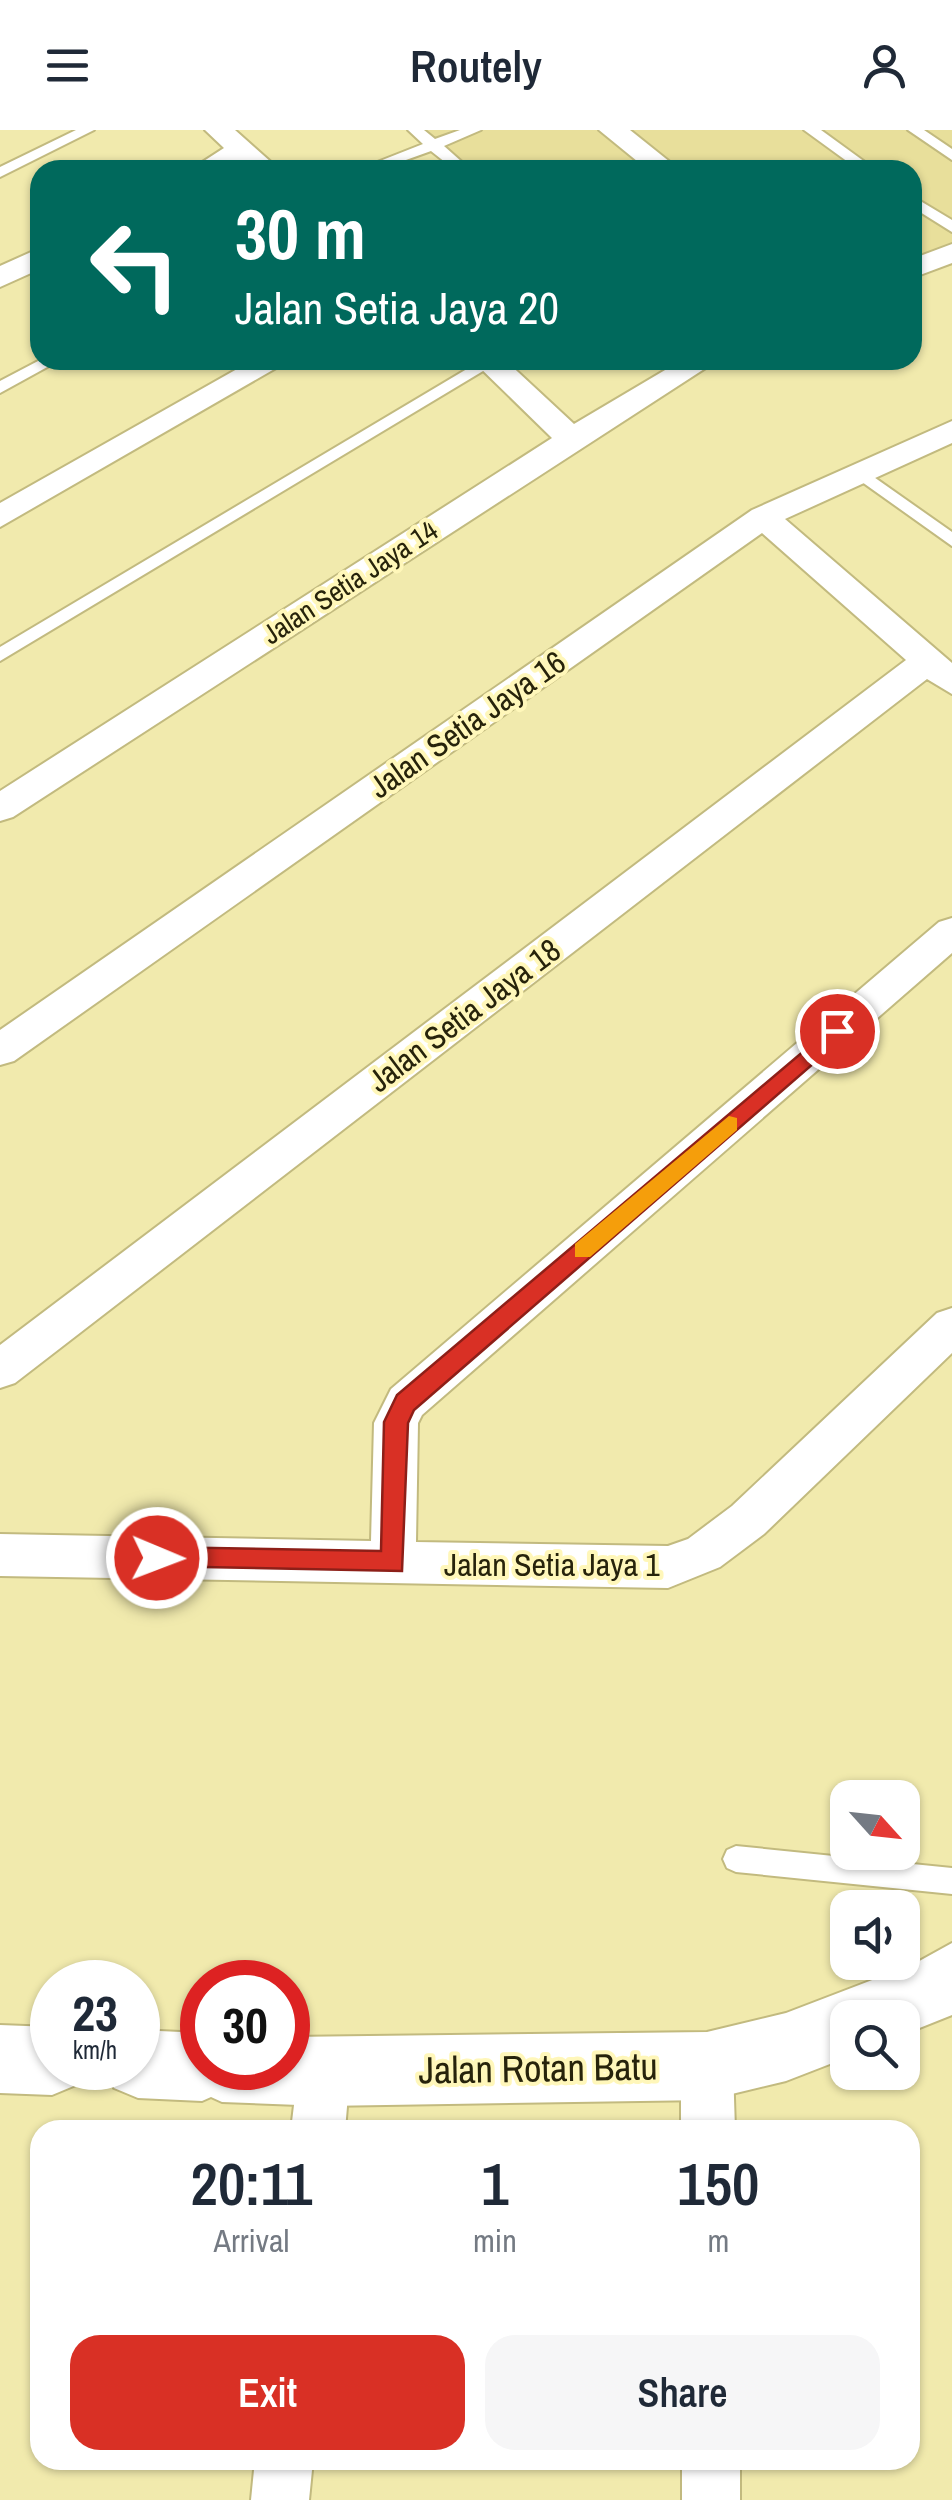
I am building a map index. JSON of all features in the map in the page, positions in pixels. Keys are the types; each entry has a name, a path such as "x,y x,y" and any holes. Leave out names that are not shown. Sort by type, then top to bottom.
{"street":[{"path":"219,130 254,160"},
{"path":"613,130 653,160"},
{"path":"222,160 241,150"},
{"path":"922,266 952,254"},
{"path":"0,278 30,262"},
{"path":"0,517 257,370"},
{"path":"498,370 572,438"},
{"name":"Jalan Setia Jaya 14","path":"0,808 572,438 684,370"},
{"name":"Jalan Setia Jaya 16","path":"0,1049 763,518 952,431"},
{"path":"763,518 940,671"},
{"name":"Jalan Setia Jaya 18","path":"0,1370 940,671"},
{"path":"393,1563 396,1422 406,1402 952,932"},
{"name":"Jalan Setia Jaya 1","path":"0,1555 668,1567 704,1553 777,1494 952,1326"},
{"path":"908,2000 936,1989 952,1976"},
{"name":"Jalan Rotan Batu","path":"288,2090 321,2101 708,2098 786,2047 830,2030"},
{"path":"0,2059 30,2060"},
{"path":"280,2500 283,2470"},
{"path":"710,2470 711,2500"}],"lane":[{"path":"0,174 87,130"},
{"path":"415,130 452,160"},
{"path":"392,160 474,130"},
{"path":"811,130 854,160"},
{"path":"914,130 952,156"},
{"path":"922,206 952,226"},
{"path":"0,388 33,370"},
{"path":"0,656 473,370"},
{"path":"861,473 952,540"},
{"path":"736,1859 952,1881"}],"shaded area":[{"path":"407,130 952,130 952,261 922,273 922,160 444,160"}],"slow traffic":[{"path":"583,1250 729,1124"}],"route":[{"path":"157,1558 393,1563 396,1422 406,1402 837,1031"}]}
